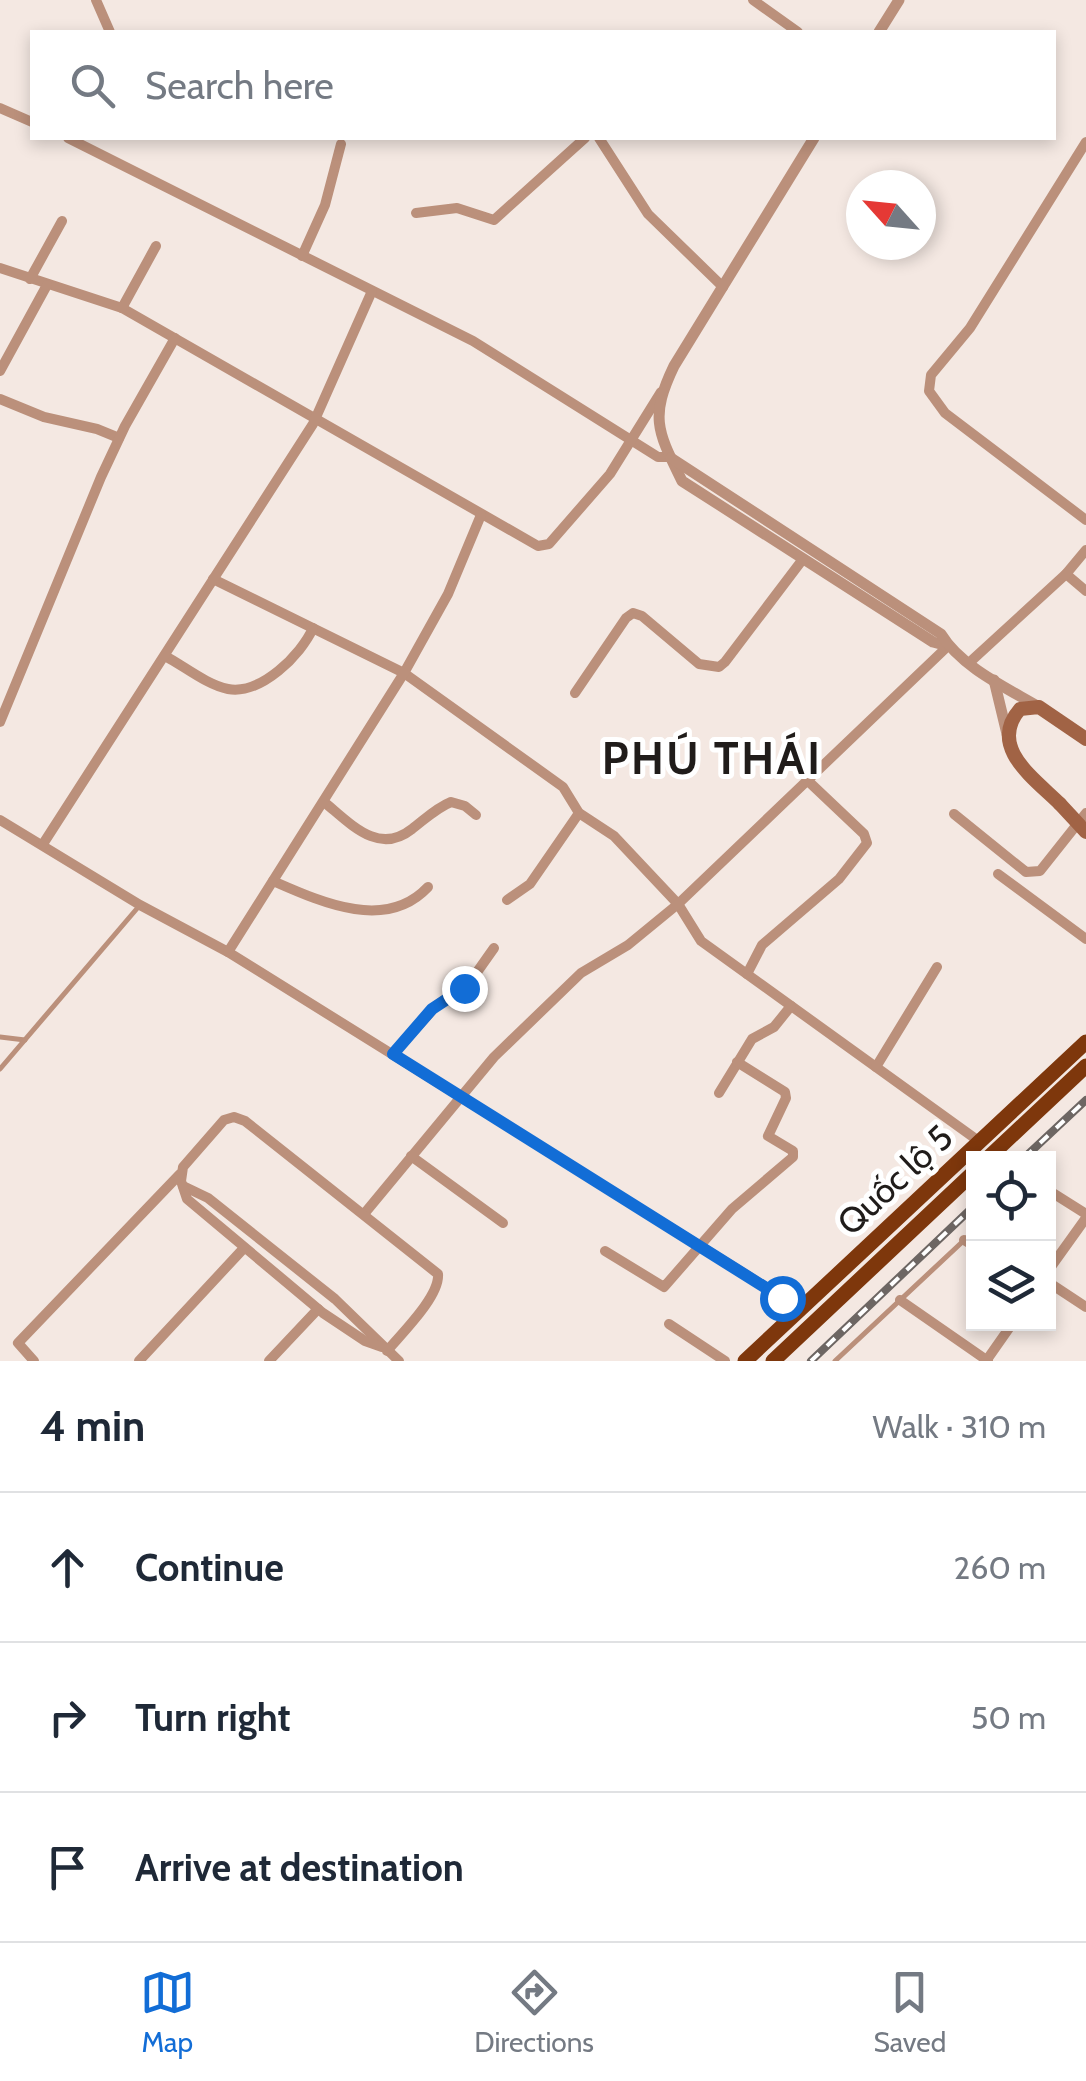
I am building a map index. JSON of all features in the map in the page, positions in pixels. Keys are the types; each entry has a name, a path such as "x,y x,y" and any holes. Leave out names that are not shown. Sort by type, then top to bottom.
{"highway":[{"name":"Quốc lộ 5","path":"746,1361 1086,1042"},
{"name":"Quốc lộ 5","path":"1000,1151 1086,1066"},
{"name":"Quốc lộ 5","path":"774,1361 966,1180"}],"main road":[{"path":"1086,740 1038,707 1020,710 1007,734 1015,759 1086,832"}],"street":[{"path":"96,0 109,30"},
{"path":"753,0 795,30"},
{"path":"880,30 899,0"},
{"path":"0,108 30,121"},
{"path":"416,213 457,208 494,220 583,140"},
{"path":"600,140 648,214 723,286"},
{"path":"0,268 122,308 538,546 549,544 633,442 813,140"},
{"path":"93,142 151,182 473,341 658,457 670,457 941,634 948,646"},
{"path":"1086,142 970,328 939,364 929,390 945,413 1086,520"},
{"path":"302,256 325,204 341,144"},
{"path":"30,279 62,221"},
{"path":"122,308 156,246"},
{"path":"0,371 47,285"},
{"path":"43,844 314,418 372,291"},
{"path":"0,722 119,438 175,338"},
{"path":"664,387 658,412 660,440 682,481 933,642 948,646 1038,707"},
{"path":"0,399 44,418 97,429 119,438"},
{"path":"228,952 404,673 448,594 481,515"},
{"path":"970,662 1066,574 1086,550"},
{"path":"575,694 633,613 642,616 699,664 718,667 803,559"},
{"path":"1066,574 1086,591"},
{"path":"213,579 404,673 563,787 580,813 614,836 678,904 701,942 980,1142"},
{"path":"165,656 224,688 240,689 287,665 301,651 314,628"},
{"path":"364,1214 494,1057 581,973 628,945 678,904 948,646"},
{"path":"994,680 1007,734"},
{"path":"747,974 762,945 839,879 868,844 864,834 808,780"},
{"path":"324,802 359,832 387,840 405,835 451,802 476,815"},
{"path":"507,900 530,884 580,813"},
{"path":"954,814 1026,872 1034,874 1086,813"},
{"path":"0,820 140,905 228,952 782,1298"},
{"path":"998,874 1086,939"},
{"path":"273,881 326,902 370,910 394,909 409,903 428,887"},
{"path":"393,1054 432,1009 470,982 494,948"},
{"path":"876,1067 937,967"},
{"path":"719,1093 755,1036 774,1026 791,1006"},
{"path":"605,1251 662,1288 732,1210 794,1154 768,1136 786,1098 785,1092 737,1062"},
{"path":"34,1361 18,1343 180,1174 224,1120 234,1117 428,1263 439,1280 432,1295 384,1349"},
{"path":"411,1156 503,1224"},
{"path":"180,1174 187,1198 198,1211 346,1330 399,1361"},
{"path":"183,1186 208,1198 335,1300 384,1349"},
{"path":"1056,1195 1086,1216 1056,1259"},
{"path":"139,1361 244,1248"},
{"path":"1056,1287 1086,1307"},
{"path":"900,1300 987,1361 1007,1331"},
{"path":"269,1361 318,1309"},
{"path":"669,1324 725,1361"}],"lane":[{"path":"0,1070 140,905"},
{"path":"0,1037 25,1040"},
{"path":"835,1361 966,1245"}],"railway":[{"path":"1031,1151 1086,1100"},
{"path":"811,1361 966,1214"}],"district":[{"name":"PHÚ THÁI","path":"712,758"}],"route":[{"path":"464,988 432,1009 393,1054 782,1298"}]}
